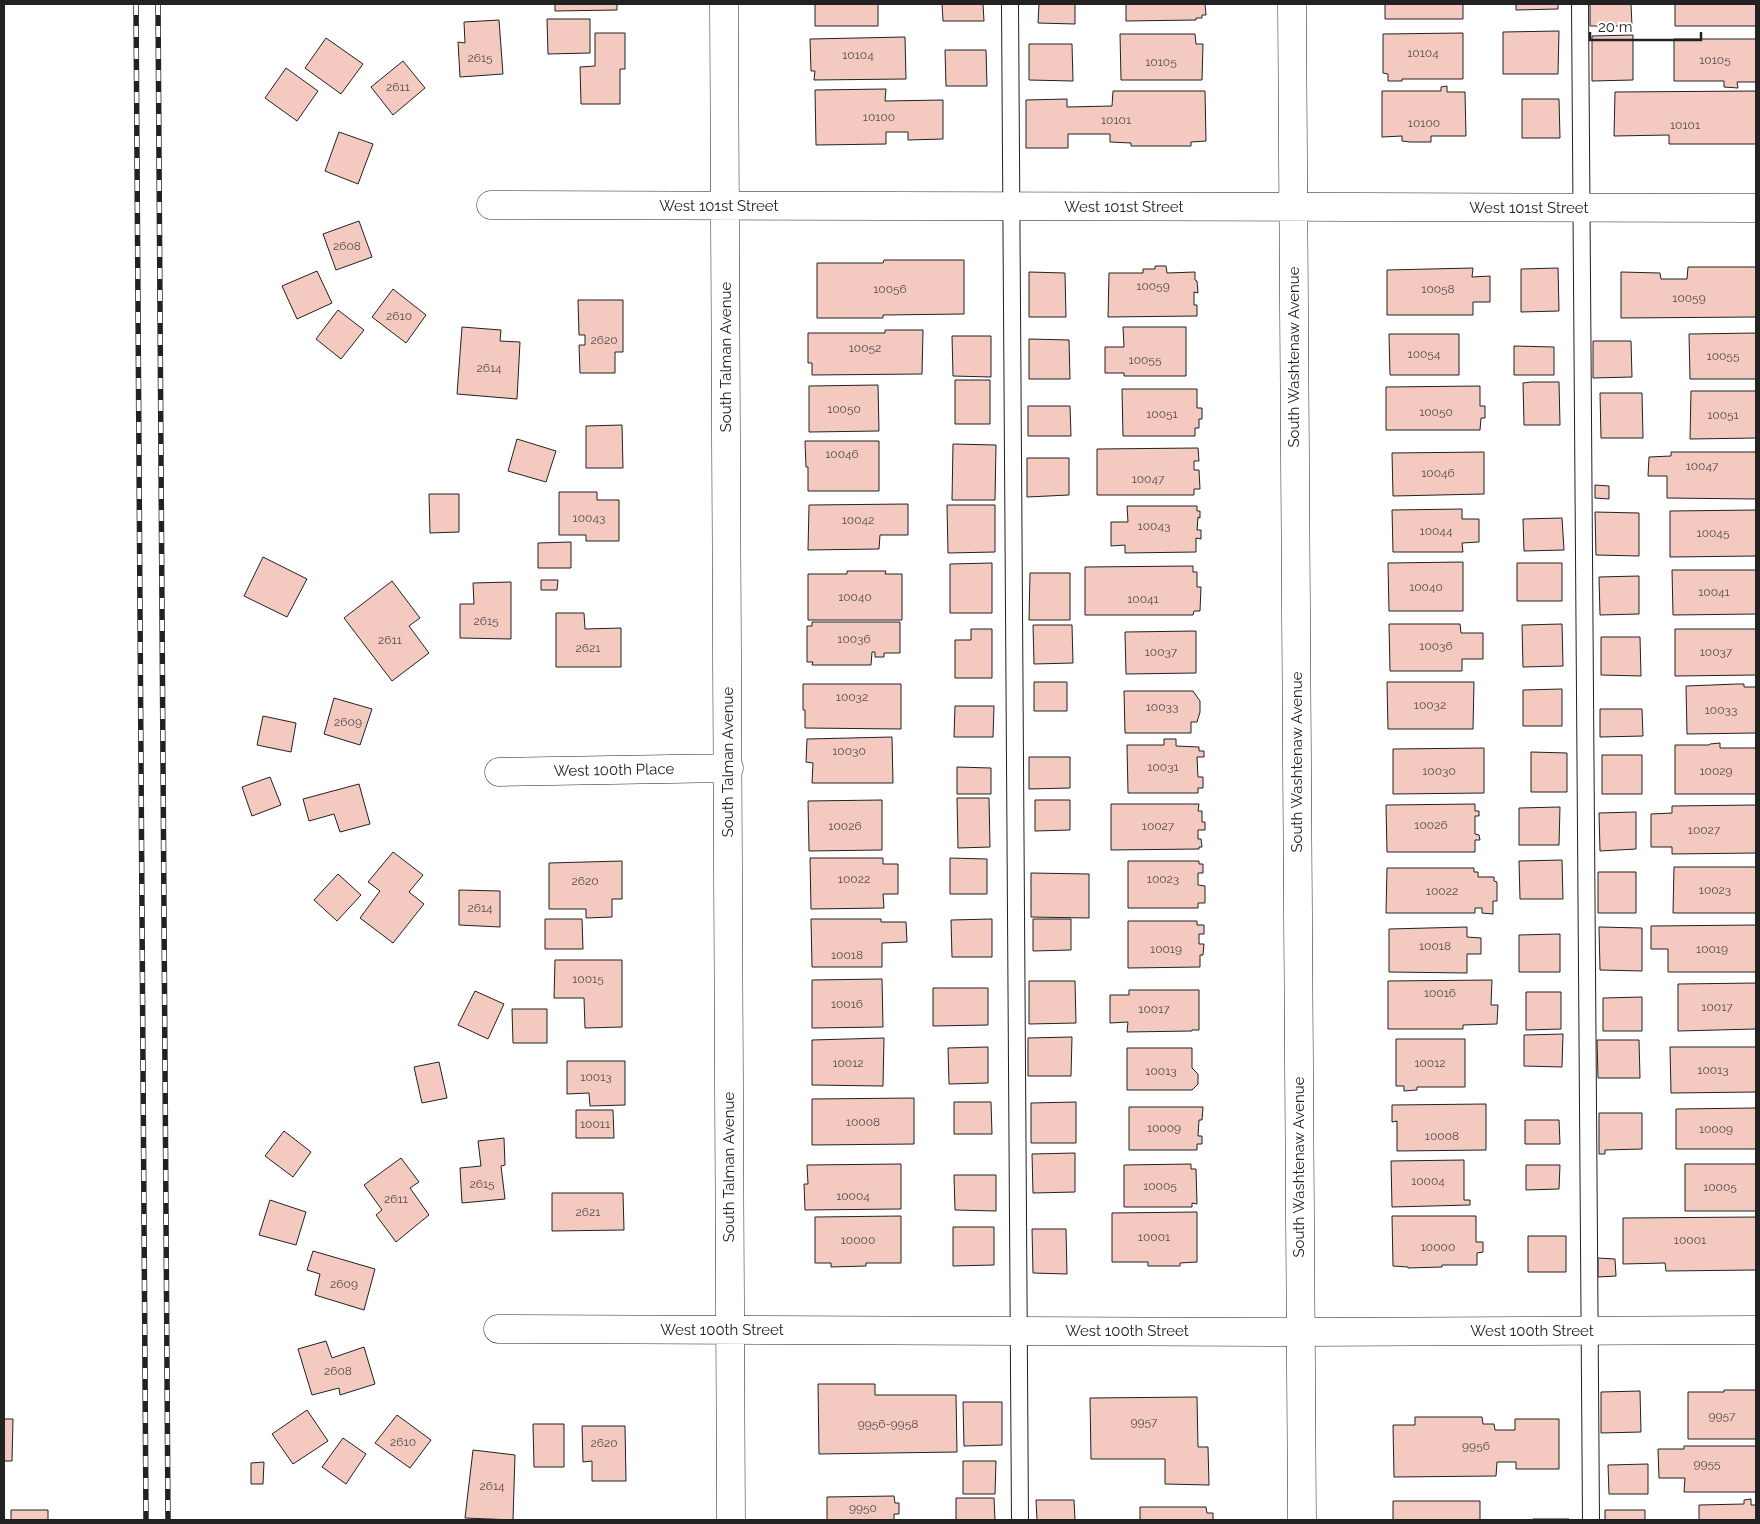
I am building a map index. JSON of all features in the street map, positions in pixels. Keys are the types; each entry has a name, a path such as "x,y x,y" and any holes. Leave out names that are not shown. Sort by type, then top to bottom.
{"street":[{"name":"South Talman Avenue","path":"724,4 731,1520"},
{"name":"South Washtenaw Avenue","path":"1292,4 1302,1520"},
{"name":"West 101st Street","path":"491,205 1756,208"},
{"name":"West 100th Place","path":"499,772 729,768"},
{"name":"West 100th Street","path":"498,1329 1301,1332 1756,1330"}],"lane":[{"path":"1010,4 1020,1520"},
{"path":"1580,4 1591,1520"}],"building":[{"path":"555,4 617,4 617,10 555,11"},
{"path":"815,4 878,4 878,26 815,26"},
{"path":"942,4 983,4 984,21 943,21"},
{"path":"1039,4 1075,4 1075,24 1038,23"},
{"path":"1126,4 1205,4 1206,15 1202,15 1202,18 1196,18 1196,20 1126,21"},
{"path":"1385,4 1463,4 1463,19 1385,19"},
{"path":"1516,4 1558,4 1558,9 1516,10"},
{"path":"1590,4 1631,4 1632,26 1590,26"},
{"path":"1675,4 1756,4 1756,26 1675,26"},
{"path":"547,19 590,19 590,53 548,54"},
{"path":"499,20 503,74 460,77 458,42 465,43 464,22"},
{"path":"1559,31 1558,74 1503,74 1503,32"},
{"path":"595,33 625,33 625,69 620,69 620,104 581,104 580,67 595,66"},
{"path":"1463,33 1463,79 1402,79 1402,81 1388,81 1388,74 1383,73 1383,34"},
{"path":"1120,34 1195,34 1196,44 1203,44 1202,80 1121,80"},
{"path":"1633,35 1633,80 1592,81 1592,36"},
{"path":"905,37 906,79 814,80 815,71 811,71 810,39"},
{"path":"326,38 363,64 341,94 305,68"},
{"path":"1674,39 1756,39 1756,82 1737,82 1738,88 1724,87 1724,81 1674,81"},
{"path":"1029,44 1072,44 1073,81 1029,80"},
{"path":"945,50 986,50 987,86 946,86"},
{"path":"403,61 425,88 393,115 371,87"},
{"path":"286,68 318,91 297,121 265,98"},
{"path":"1447,86 1447,92 1465,92 1466,136 1431,136 1431,142 1402,141 1402,136 1382,137 1382,91 1441,91 1441,87"},
{"path":"886,89 885,101 943,100 943,139 908,140 908,132 886,132 886,144 816,145 815,90"},
{"path":"1113,91 1205,91 1206,141 1191,142 1191,146 1131,146 1131,143 1110,142 1110,134 1068,134 1068,148 1026,148 1026,100 1067,99 1067,107 1112,106"},
{"path":"1756,91 1756,144 1669,144 1669,135 1614,136 1615,92"},
{"path":"1522,99 1559,99 1560,138 1522,138"},
{"path":"339,132 373,144 358,184 325,171"},
{"path":"359,221 372,257 336,270 323,234"},
{"path":"884,260 964,260 964,314 883,315 883,318 817,318 817,263 883,263"},
{"path":"1155,266 1166,266 1167,273 1195,272 1198,293 1194,292 1194,305 1197,305 1197,316 1108,317 1109,273 1143,273 1143,269 1155,269"},
{"path":"1688,267 1756,267 1756,317 1621,318 1621,272 1660,273 1661,279 1687,279"},
{"path":"1473,268 1472,277 1490,276 1490,302 1473,302 1473,315 1387,315 1387,270"},
{"path":"1558,268 1559,311 1521,312 1521,269"},
{"path":"317,271 332,303 297,319 282,286"},
{"path":"1029,272 1065,273 1066,317 1029,317"},
{"path":"393,289 426,315 406,343 372,317"},
{"path":"578,300 623,300 623,352 615,352 615,373 580,373 579,345 585,345 585,335 579,335"},
{"path":"338,310 364,330 341,359 316,339"},
{"path":"462,327 501,330 500,341 520,342 517,399 457,394"},
{"path":"1123,327 1186,327 1186,376 1124,376 1124,373 1105,373 1105,347 1124,347"},
{"path":"885,330 923,330 922,374 812,375 812,363 808,363 808,333 885,333"},
{"path":"1756,333 1756,379 1690,379 1689,334"},
{"path":"1389,334 1459,334 1459,375 1390,375"},
{"path":"952,336 991,336 991,377 953,376"},
{"path":"1029,339 1069,340 1070,379 1029,379"},
{"path":"1593,341 1631,341 1632,377 1593,378"},
{"path":"1514,346 1554,347 1554,375 1514,375"},
{"path":"955,380 990,380 990,424 955,424"},
{"path":"1559,382 1560,425 1524,425 1523,383"},
{"path":"878,385 879,431 809,432 809,386"},
{"path":"1480,386 1480,406 1485,406 1485,418 1481,418 1480,430 1386,430 1386,387"},
{"path":"1122,389 1197,389 1197,408 1202,408 1202,419 1199,419 1199,428 1195,428 1195,436 1123,436"},
{"path":"1691,391 1756,391 1756,438 1690,439"},
{"path":"1600,393 1642,393 1643,438 1601,438"},
{"path":"1028,406 1070,406 1071,436 1028,436"},
{"path":"622,425 623,468 586,468 586,426"},
{"path":"517,439 556,451 546,482 508,471"},
{"path":"805,441 879,441 879,491 808,491"},
{"path":"953,444 996,445 995,500 952,500"},
{"path":"1198,448 1199,461 1194,461 1194,470 1199,470 1200,489 1194,489 1194,495 1097,495 1097,449"},
{"path":"1484,452 1484,494 1393,496 1392,453"},
{"path":"1671,452 1756,452 1756,499 1667,498 1667,476 1648,476 1649,457 1671,456"},
{"path":"1027,458 1069,458 1069,495 1027,497"},
{"path":"1595,485 1609,486 1609,499 1595,498"},
{"path":"559,492 597,492 597,500 619,500 619,541 586,541 586,535 559,535"},
{"path":"429,494 459,494 459,532 430,533"},
{"path":"908,504 908,535 880,535 879,549 808,550 809,505"},
{"path":"947,505 995,505 995,552 948,553"},
{"path":"1127,506 1197,506 1197,511 1200,511 1200,518 1198,517 1197,530 1201,530 1201,539 1196,538 1196,552 1125,553 1125,545 1111,546 1111,522 1128,522"},
{"path":"1462,509 1462,519 1479,519 1479,542 1462,543 1463,552 1393,552 1392,510"},
{"path":"1756,510 1756,556 1670,557 1670,511"},
{"path":"1595,512 1639,513 1639,556 1596,555"},
{"path":"1562,518 1564,550 1524,551 1523,519"},
{"path":"571,542 571,568 538,568 538,543"},
{"path":"263,557 307,579 287,617 244,596"},
{"path":"1463,562 1463,611 1389,611 1388,563"},
{"path":"992,563 992,613 950,613 950,564"},
{"path":"1517,563 1562,563 1562,601 1517,601"},
{"path":"1193,566 1193,572 1197,572 1197,587 1201,587 1200,611 1194,611 1193,615 1085,615 1085,567"},
{"path":"1672,570 1756,570 1756,614 1673,615"},
{"path":"847,571 886,571 885,574 902,574 902,620 808,620 808,574 847,574"},
{"path":"1030,573 1070,573 1070,620 1029,620"},
{"path":"1639,576 1639,614 1600,615 1599,577"},
{"path":"541,580 558,580 557,590 541,590"},
{"path":"392,581 420,618 409,626 429,653 392,681 344,618"},
{"path":"511,582 511,639 460,638 460,604 474,604 473,583"},
{"path":"556,613 584,613 585,629 621,628 621,667 556,667"},
{"path":"812,622 900,622 900,653 884,653 884,657 875,657 875,652 872,652 871,665 812,665 813,662 807,662 807,626 812,626"},
{"path":"1389,624 1460,624 1461,633 1483,633 1483,659 1462,659 1462,671 1390,671"},
{"path":"1562,624 1563,666 1523,667 1522,625"},
{"path":"1033,625 1072,625 1073,663 1034,664"},
{"path":"971,629 992,629 992,678 955,678 955,640 971,640"},
{"path":"1675,629 1756,629 1756,675 1675,676"},
{"path":"1196,631 1196,673 1126,674 1125,632"},
{"path":"1601,637 1640,637 1641,676 1601,675"},
{"path":"1034,682 1067,682 1067,711 1034,711"},
{"path":"1387,682 1474,682 1473,729 1388,729"},
{"path":"803,684 901,684 901,729 805,728"},
{"path":"1744,684 1744,687 1756,687 1756,733 1687,734 1686,686"},
{"path":"1562,689 1562,726 1523,726 1523,690"},
{"path":"1124,691 1193,691 1200,701 1200,712 1197,722 1191,722 1191,733 1125,733"},
{"path":"334,698 372,709 360,745 324,734"},
{"path":"955,706 994,706 993,737 954,737"},
{"path":"1600,709 1642,709 1643,736 1600,737"},
{"path":"263,716 296,723 291,752 257,745"},
{"path":"892,737 893,783 812,783 813,763 806,762 807,739"},
{"path":"1164,739 1176,739 1176,746 1199,747 1199,751 1204,751 1204,757 1197,757 1198,777 1203,777 1203,788 1198,788 1198,793 1128,793 1127,745 1164,745"},
{"path":"1720,743 1720,748 1756,748 1756,794 1675,794 1675,745 1709,745"},
{"path":"1484,748 1484,793 1393,794 1393,749"},
{"path":"1531,752 1567,753 1567,792 1531,792"},
{"path":"1602,755 1642,755 1642,794 1602,794"},
{"path":"1029,757 1070,757 1070,788 1029,789"},
{"path":"957,767 991,768 991,794 957,794"},
{"path":"270,777 281,805 252,816 242,787"},
{"path":"359,784 370,824 340,832 334,814 309,821 303,799"},
{"path":"957,798 989,798 990,847 958,848"},
{"path":"882,800 882,850 809,851 808,801"},
{"path":"1035,800 1070,800 1070,830 1035,831"},
{"path":"1111,804 1199,804 1198,811 1202,811 1202,822 1205,822 1205,830 1198,830 1198,839 1201,839 1202,847 1199,847 1199,849 1111,850"},
{"path":"1475,804 1475,811 1479,811 1479,816 1475,816 1475,834 1479,835 1480,840 1475,840 1475,852 1387,852 1386,805"},
{"path":"1756,805 1756,853 1672,854 1672,847 1651,847 1651,814 1672,813 1672,806"},
{"path":"1560,807 1559,845 1519,845 1519,808"},
{"path":"1636,812 1636,849 1600,851 1599,813"},
{"path":"393,852 423,875 409,892 424,904 393,943 360,918 380,891 368,882"},
{"path":"810,858 883,858 883,864 898,864 898,894 883,894 884,908 811,909"},
{"path":"950,858 987,859 987,894 950,894"},
{"path":"1562,860 1563,899 1520,899 1519,861"},
{"path":"622,861 622,899 612,899 612,917 586,918 586,909 549,909 549,863"},
{"path":"1128,861 1199,861 1199,864 1203,864 1203,873 1198,873 1198,885 1205,886 1205,903 1198,903 1198,908 1128,908"},
{"path":"1674,867 1756,867 1756,913 1673,913"},
{"path":"1387,868 1474,868 1474,872 1478,872 1478,877 1494,877 1494,881 1497,882 1497,901 1493,901 1493,914 1482,913 1482,908 1475,908 1475,913 1386,913"},
{"path":"1598,872 1636,872 1636,913 1598,913"},
{"path":"1031,873 1089,874 1089,918 1031,917"},
{"path":"338,874 361,895 337,921 314,900"},
{"path":"459,890 500,891 500,927 459,925"},
{"path":"545,919 582,919 583,949 545,949"},
{"path":"811,919 881,919 881,922 906,922 907,942 882,943 882,967 812,967"},
{"path":"992,919 992,957 952,957 951,920"},
{"path":"1033,919 1071,919 1071,950 1033,951"},
{"path":"1128,921 1197,921 1197,925 1204,925 1204,934 1199,934 1199,944 1204,944 1203,955 1200,955 1200,967 1128,968"},
{"path":"1756,925 1756,972 1668,972 1668,949 1651,949 1651,926"},
{"path":"1467,927 1467,937 1481,938 1481,954 1467,954 1467,973 1389,972 1389,929"},
{"path":"1599,927 1642,928 1642,971 1600,970"},
{"path":"1560,934 1560,972 1519,972 1519,935"},
{"path":"555,960 622,960 622,1027 585,1028 584,998 554,998"},
{"path":"882,979 883,1027 812,1028 812,980"},
{"path":"1492,980 1491,1005 1498,1005 1497,1024 1463,1025 1463,1029 1388,1029 1388,981"},
{"path":"1029,981 1075,981 1076,1023 1029,1024"},
{"path":"1756,983 1756,1029 1678,1031 1678,984"},
{"path":"933,988 988,988 988,1025 933,1026"},
{"path":"1129,990 1199,990 1199,1030 1127,1032 1128,1022 1110,1023 1110,995 1129,995"},
{"path":"475,991 504,1004 488,1039 458,1025"},
{"path":"1526,992 1561,992 1561,1029 1526,1030"},
{"path":"1642,997 1642,1031 1603,1031 1603,998"},
{"path":"512,1009 547,1009 547,1043 513,1043"},
{"path":"1563,1034 1562,1067 1524,1066 1524,1035"},
{"path":"1072,1037 1071,1076 1028,1076 1028,1038"},
{"path":"884,1038 883,1086 812,1085 812,1040"},
{"path":"1396,1039 1465,1039 1465,1087 1417,1087 1417,1090 1404,1091 1404,1086 1396,1086"},
{"path":"1597,1040 1639,1040 1640,1078 1598,1078"},
{"path":"988,1047 988,1083 949,1084 948,1048"},
{"path":"1670,1047 1756,1047 1756,1092 1671,1093"},
{"path":"1127,1048 1192,1048 1192,1068 1198,1074 1198,1084 1192,1090 1127,1090"},
{"path":"567,1061 625,1061 625,1105 590,1106 589,1093 567,1094"},
{"path":"439,1062 447,1098 422,1103 414,1067"},
{"path":"914,1098 914,1144 812,1145 812,1099"},
{"path":"954,1102 991,1102 992,1134 954,1134"},
{"path":"1076,1102 1076,1143 1031,1143 1031,1103"},
{"path":"1486,1104 1486,1150 1397,1151 1397,1121 1392,1122 1392,1105"},
{"path":"1129,1107 1203,1107 1202,1120 1199,1120 1198,1136 1202,1136 1202,1144 1197,1144 1197,1150 1129,1150"},
{"path":"1756,1108 1756,1149 1676,1149 1676,1109"},
{"path":"576,1110 613,1110 614,1138 576,1138"},
{"path":"1599,1113 1642,1113 1642,1149 1605,1150 1605,1154 1599,1154"},
{"path":"1525,1120 1559,1120 1560,1144 1525,1144"},
{"path":"284,1131 311,1152 293,1177 265,1156"},
{"path":"504,1138 505,1165 501,1166 505,1199 462,1203 460,1168 481,1166 478,1141"},
{"path":"1075,1153 1075,1192 1033,1193 1032,1154"},
{"path":"401,1158 419,1182 410,1188 429,1215 396,1242 376,1215 382,1210 364,1185"},
{"path":"1464,1160 1464,1200 1470,1200 1470,1205 1392,1207 1391,1161"},
{"path":"901,1164 901,1209 805,1210 804,1184 808,1184 807,1165"},
{"path":"1191,1164 1191,1169 1196,1169 1197,1204 1192,1203 1192,1207 1124,1207 1124,1165"},
{"path":"1685,1164 1756,1164 1756,1211 1685,1211"},
{"path":"1526,1165 1560,1165 1559,1189 1526,1190"},
{"path":"954,1175 996,1175 996,1211 955,1210"},
{"path":"552,1193 623,1193 624,1230 552,1231"},
{"path":"270,1200 306,1212 296,1245 259,1235"},
{"path":"1197,1212 1197,1262 1180,1263 1180,1266 1148,1266 1148,1262 1112,1262 1112,1213"},
{"path":"901,1216 901,1263 866,1263 866,1266 831,1267 831,1263 815,1263 815,1217"},
{"path":"1392,1216 1476,1216 1476,1242 1483,1242 1483,1252 1477,1253 1477,1265 1442,1265 1442,1267 1408,1268 1393,1266"},
{"path":"1756,1217 1756,1270 1666,1271 1665,1263 1623,1264 1623,1218"},
{"path":"953,1227 994,1227 994,1265 953,1266"},
{"path":"1032,1229 1066,1229 1067,1274 1033,1273"},
{"path":"1528,1236 1566,1236 1566,1272 1528,1272"},
{"path":"313,1251 375,1269 364,1310 315,1295 320,1274 307,1270"},
{"path":"1598,1258 1615,1259 1616,1276 1598,1277"},
{"path":"326,1341 332,1358 364,1347 375,1384 340,1395 339,1388 312,1395 298,1349"},
{"path":"818,1384 875,1384 875,1395 956,1395 957,1452 819,1454"},
{"path":"1724,1390 1756,1390 1756,1439 1688,1439 1688,1392 1724,1392"},
{"path":"1640,1391 1641,1432 1601,1433 1601,1392"},
{"path":"1197,1397 1198,1447 1208,1447 1209,1485 1165,1484 1165,1459 1091,1459 1090,1398"},
{"path":"963,1402 1002,1402 1002,1445 964,1446"},
{"path":"307,1410 328,1441 293,1464 272,1434"},
{"path":"397,1415 431,1440 410,1468 375,1443"},
{"path":"1415,1417 1482,1417 1483,1424 1494,1424 1495,1430 1515,1430 1515,1419 1559,1419 1559,1469 1516,1469 1516,1462 1497,1462 1496,1476 1394,1477 1393,1425 1415,1425"},
{"path":"4,1419 13,1419 12,1461 4,1461"},
{"path":"533,1424 564,1424 564,1467 534,1467"},
{"path":"582,1426 625,1426 626,1481 592,1481 592,1461 583,1462"},
{"path":"343,1438 366,1454 346,1484 322,1467"},
{"path":"1684,1446 1756,1446 1756,1492 1684,1492 1685,1478 1659,1478 1658,1449 1684,1449"},
{"path":"473,1450 515,1455 513,1520 465,1518"},
{"path":"963,1461 996,1461 995,1494 963,1494"},
{"path":"264,1462 263,1484 251,1484 251,1463"},
{"path":"1648,1464 1648,1494 1609,1494 1608,1465"},
{"path":"894,1496 895,1503 899,1503 899,1514 894,1514 894,1520 827,1520 827,1497"},
{"path":"956,1498 994,1498 995,1520 956,1520"},
{"path":"1751,1499 1751,1505 1756,1505 1756,1520 1699,1520 1699,1505 1744,1504 1744,1500"},
{"path":"1036,1500 1074,1500 1075,1520 1037,1520"},
{"path":"1393,1501 1480,1501 1480,1520 1393,1520"},
{"path":"1140,1507 1206,1507 1207,1513 1213,1513 1213,1520 1140,1520"},
{"path":"11,1510 48,1510 48,1520 11,1520"},
{"path":"1605,1510 1645,1510 1645,1520 1605,1520"},
{"path":"1569,1519 1569,1520 1533,1520"}],"railway":[{"path":"136,4 146,1520"},
{"path":"158,4 168,1520"}]}
